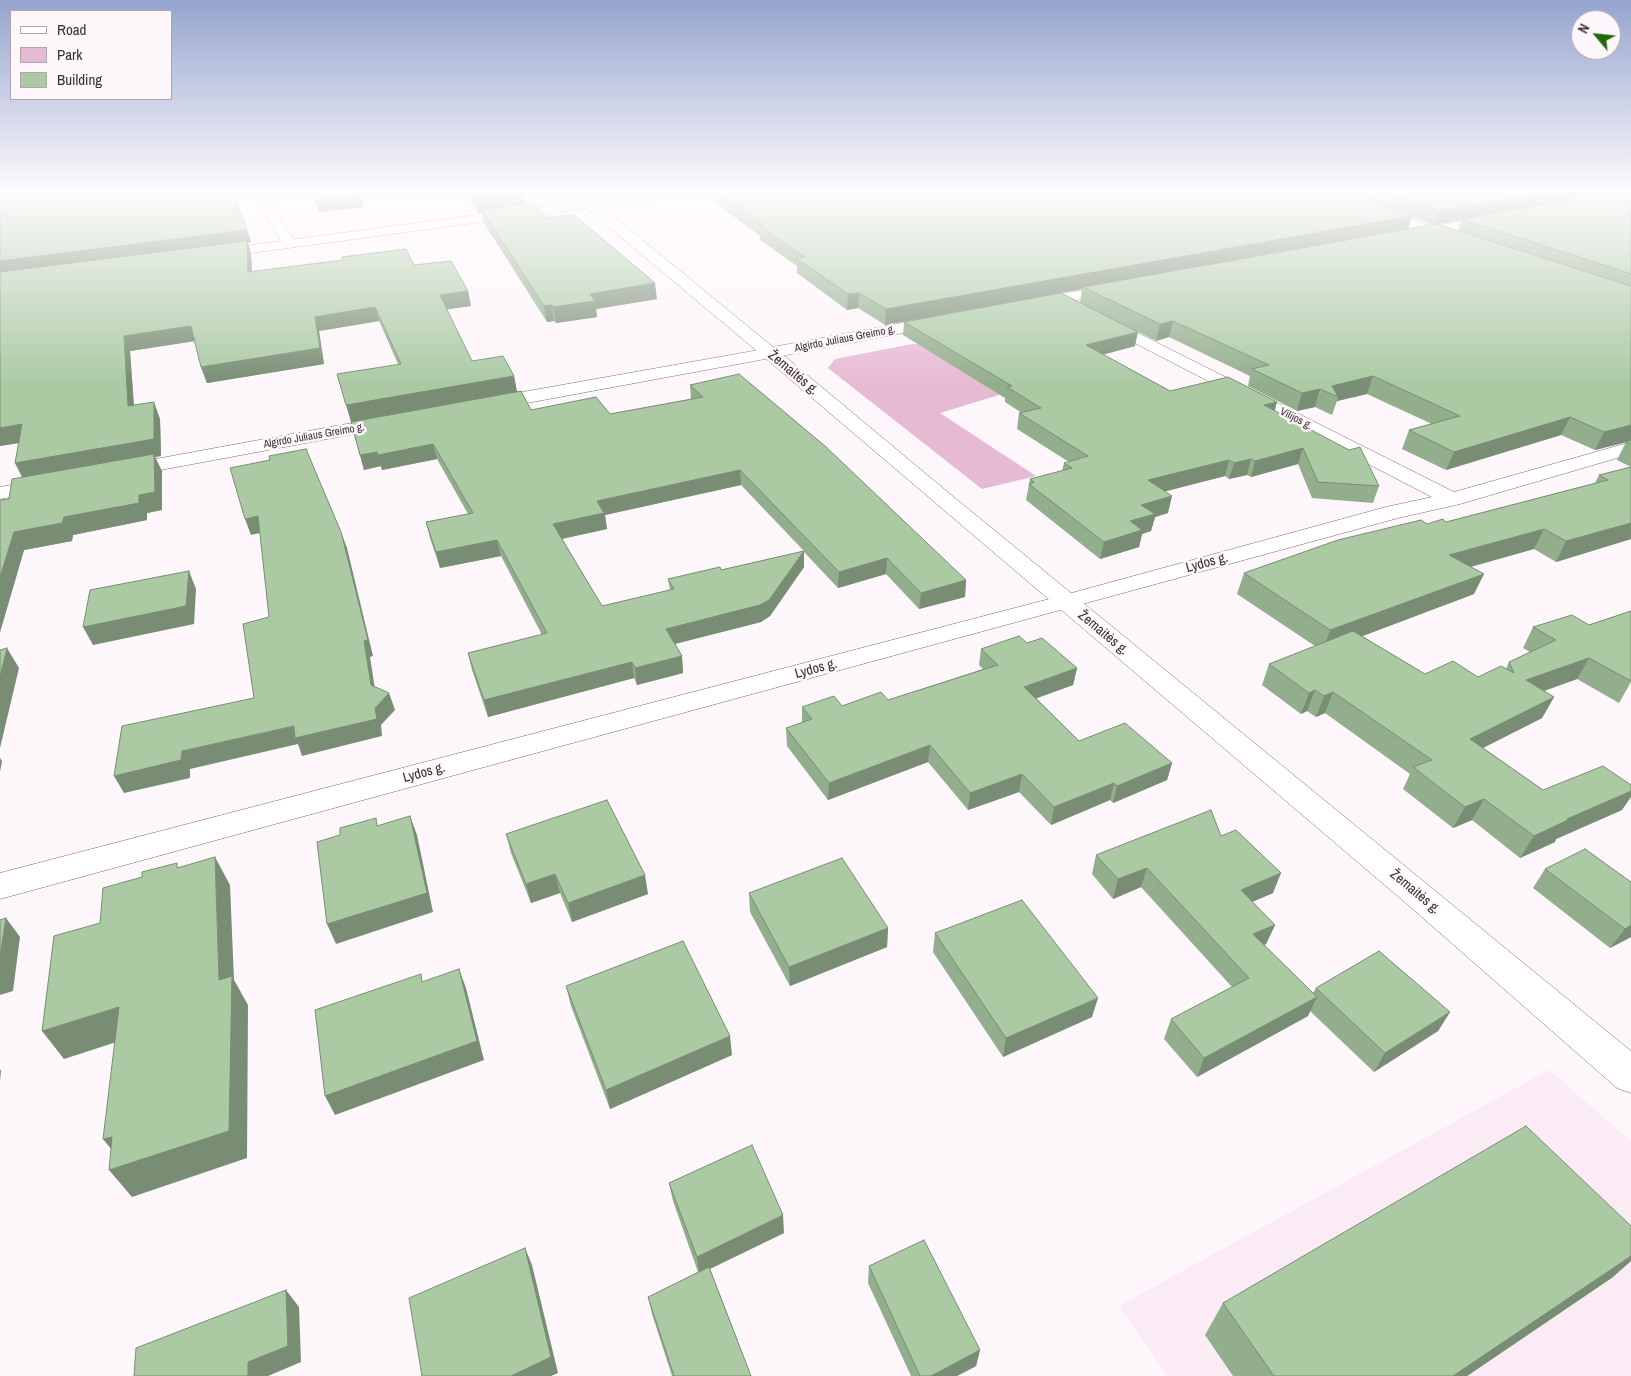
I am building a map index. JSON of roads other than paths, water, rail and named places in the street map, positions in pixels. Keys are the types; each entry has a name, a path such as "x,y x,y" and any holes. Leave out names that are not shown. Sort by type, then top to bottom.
{"main road":[{"name":"Žemaitės g.","path":"651,255 1631,1075"},
{"path":"1013,308 1137,285"},
{"name":"Vilijos g.","path":"1059,299 1452,499"},
{"name":"Algirdo Juliaus Greimo g.","path":"474,407 956,318"},
{"name":"Algirdo Juliaus Greimo g.","path":"106,474 406,420"},
{"name":"Lydos g.","path":"0,886 1385,515 1452,499 1631,448"},
{"path":"0,493 68,481"}]}
